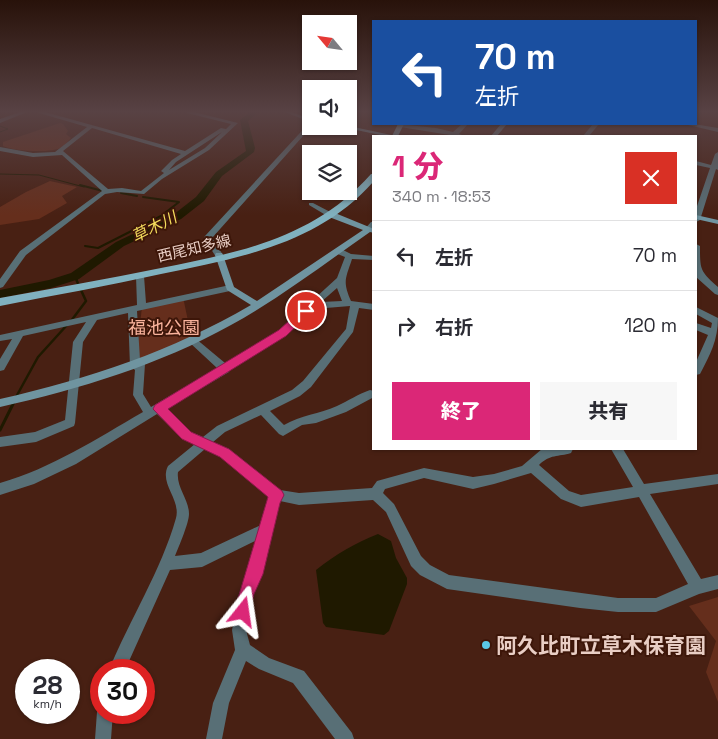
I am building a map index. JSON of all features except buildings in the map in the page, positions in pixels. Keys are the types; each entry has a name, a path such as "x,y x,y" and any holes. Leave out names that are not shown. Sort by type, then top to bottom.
{"main road":[{"name":"西尾知多線","path":"0,302 140,276 220,257 300,233 332,215 359,193 372,178"}],"street":[{"path":"58,152 65,146"},
{"path":"162,146 185,153"},
{"path":"0,149 33,155 58,152 65,154 106,191 142,194 174,160 195,146"},
{"path":"145,190 208,146"},
{"path":"257,305 230,288 220,257 208,238 289,146"},
{"path":"718,154 716,167 697,218 718,222"},
{"path":"697,163 716,167"},
{"path":"0,285 22,252 106,191"},
{"path":"311,204 332,215 372,228"},
{"path":"4,402 73,386 138,364 192,340 257,305 372,228"},
{"path":"338,250 349,256 372,258"},
{"path":"122,659 166,564 183,515 180,495 171,480 172,470 203,442 221,429 262,410 307,384 350,330 352,304 341,288 341,279 349,256"},
{"path":"697,262 700,276 718,292"},
{"path":"140,276 142,307"},
{"path":"1,491 54,470 225,369 282,333 341,279"},
{"path":"0,338 230,288"},
{"path":"311,306 352,304 372,307"},
{"path":"132,310 138,364 138,395 155,411 187,435 225,453 277,495 299,499 374,494 390,508 416,561 425,570 448,582 551,598 618,605 656,605 718,582"},
{"path":"697,311 717,322 705,356 697,369"},
{"path":"1,442 36,437 70,423 78,342 94,318"},
{"path":"697,326 713,333"},
{"path":"0,367 20,334"},
{"path":"192,340 225,369"},
{"path":"262,410 283,432 300,420 316,419 342,409 370,394"},
{"path":"374,494 381,485 424,473 474,483 526,470 544,453 561,450"},
{"path":"618,450 698,588"},
{"path":"531,464 565,495 581,501 642,492 650,488 718,480"},
{"path":"214,739 221,702 243,650 239,630 246,594 255,574 273,502 277,495"},
{"path":"166,564 202,560 266,529"},
{"path":"243,650 264,664 298,677 346,739"},
{"path":"103,739 104,724"}],"green space":[{"path":"4,146 62,146 57,149 33,151"},
{"path":"50,181 77,187 62,196 67,203 39,219 0,225 0,207"},
{"name":"福池公園","path":"183,297 192,340 135,366 142,307"},
{"path":"718,597 718,702 706,672 716,641 689,606"}],"shaded area":[{"path":"378,534 391,541 396,558 407,578 407,584 389,631 384,635 326,627 323,623 316,570 346,549"}],"waterway":[{"name":"草木川","path":"0,294 51,284 75,276 120,244 177,217 200,199 219,174 250,152 251,146"},
{"path":"0,174 39,175 84,187"},
{"path":"80,185 103,191"},
{"path":"121,193 137,196"},
{"path":"85,246 98,248 161,216 179,202 143,197"},
{"name":"草木川","path":"75,276 77,280"},
{"path":"71,321 86,301 76,279"},
{"path":"16,397 38,357 67,325"},
{"path":"0,430 14,402"}],"place":[{"name":"阿久比町立草木保育園","path":"486,645"}],"route":[{"path":"243,612 246,594 255,574 273,502 277,495 225,453 187,435 159,409 282,333 306,311"}]}
